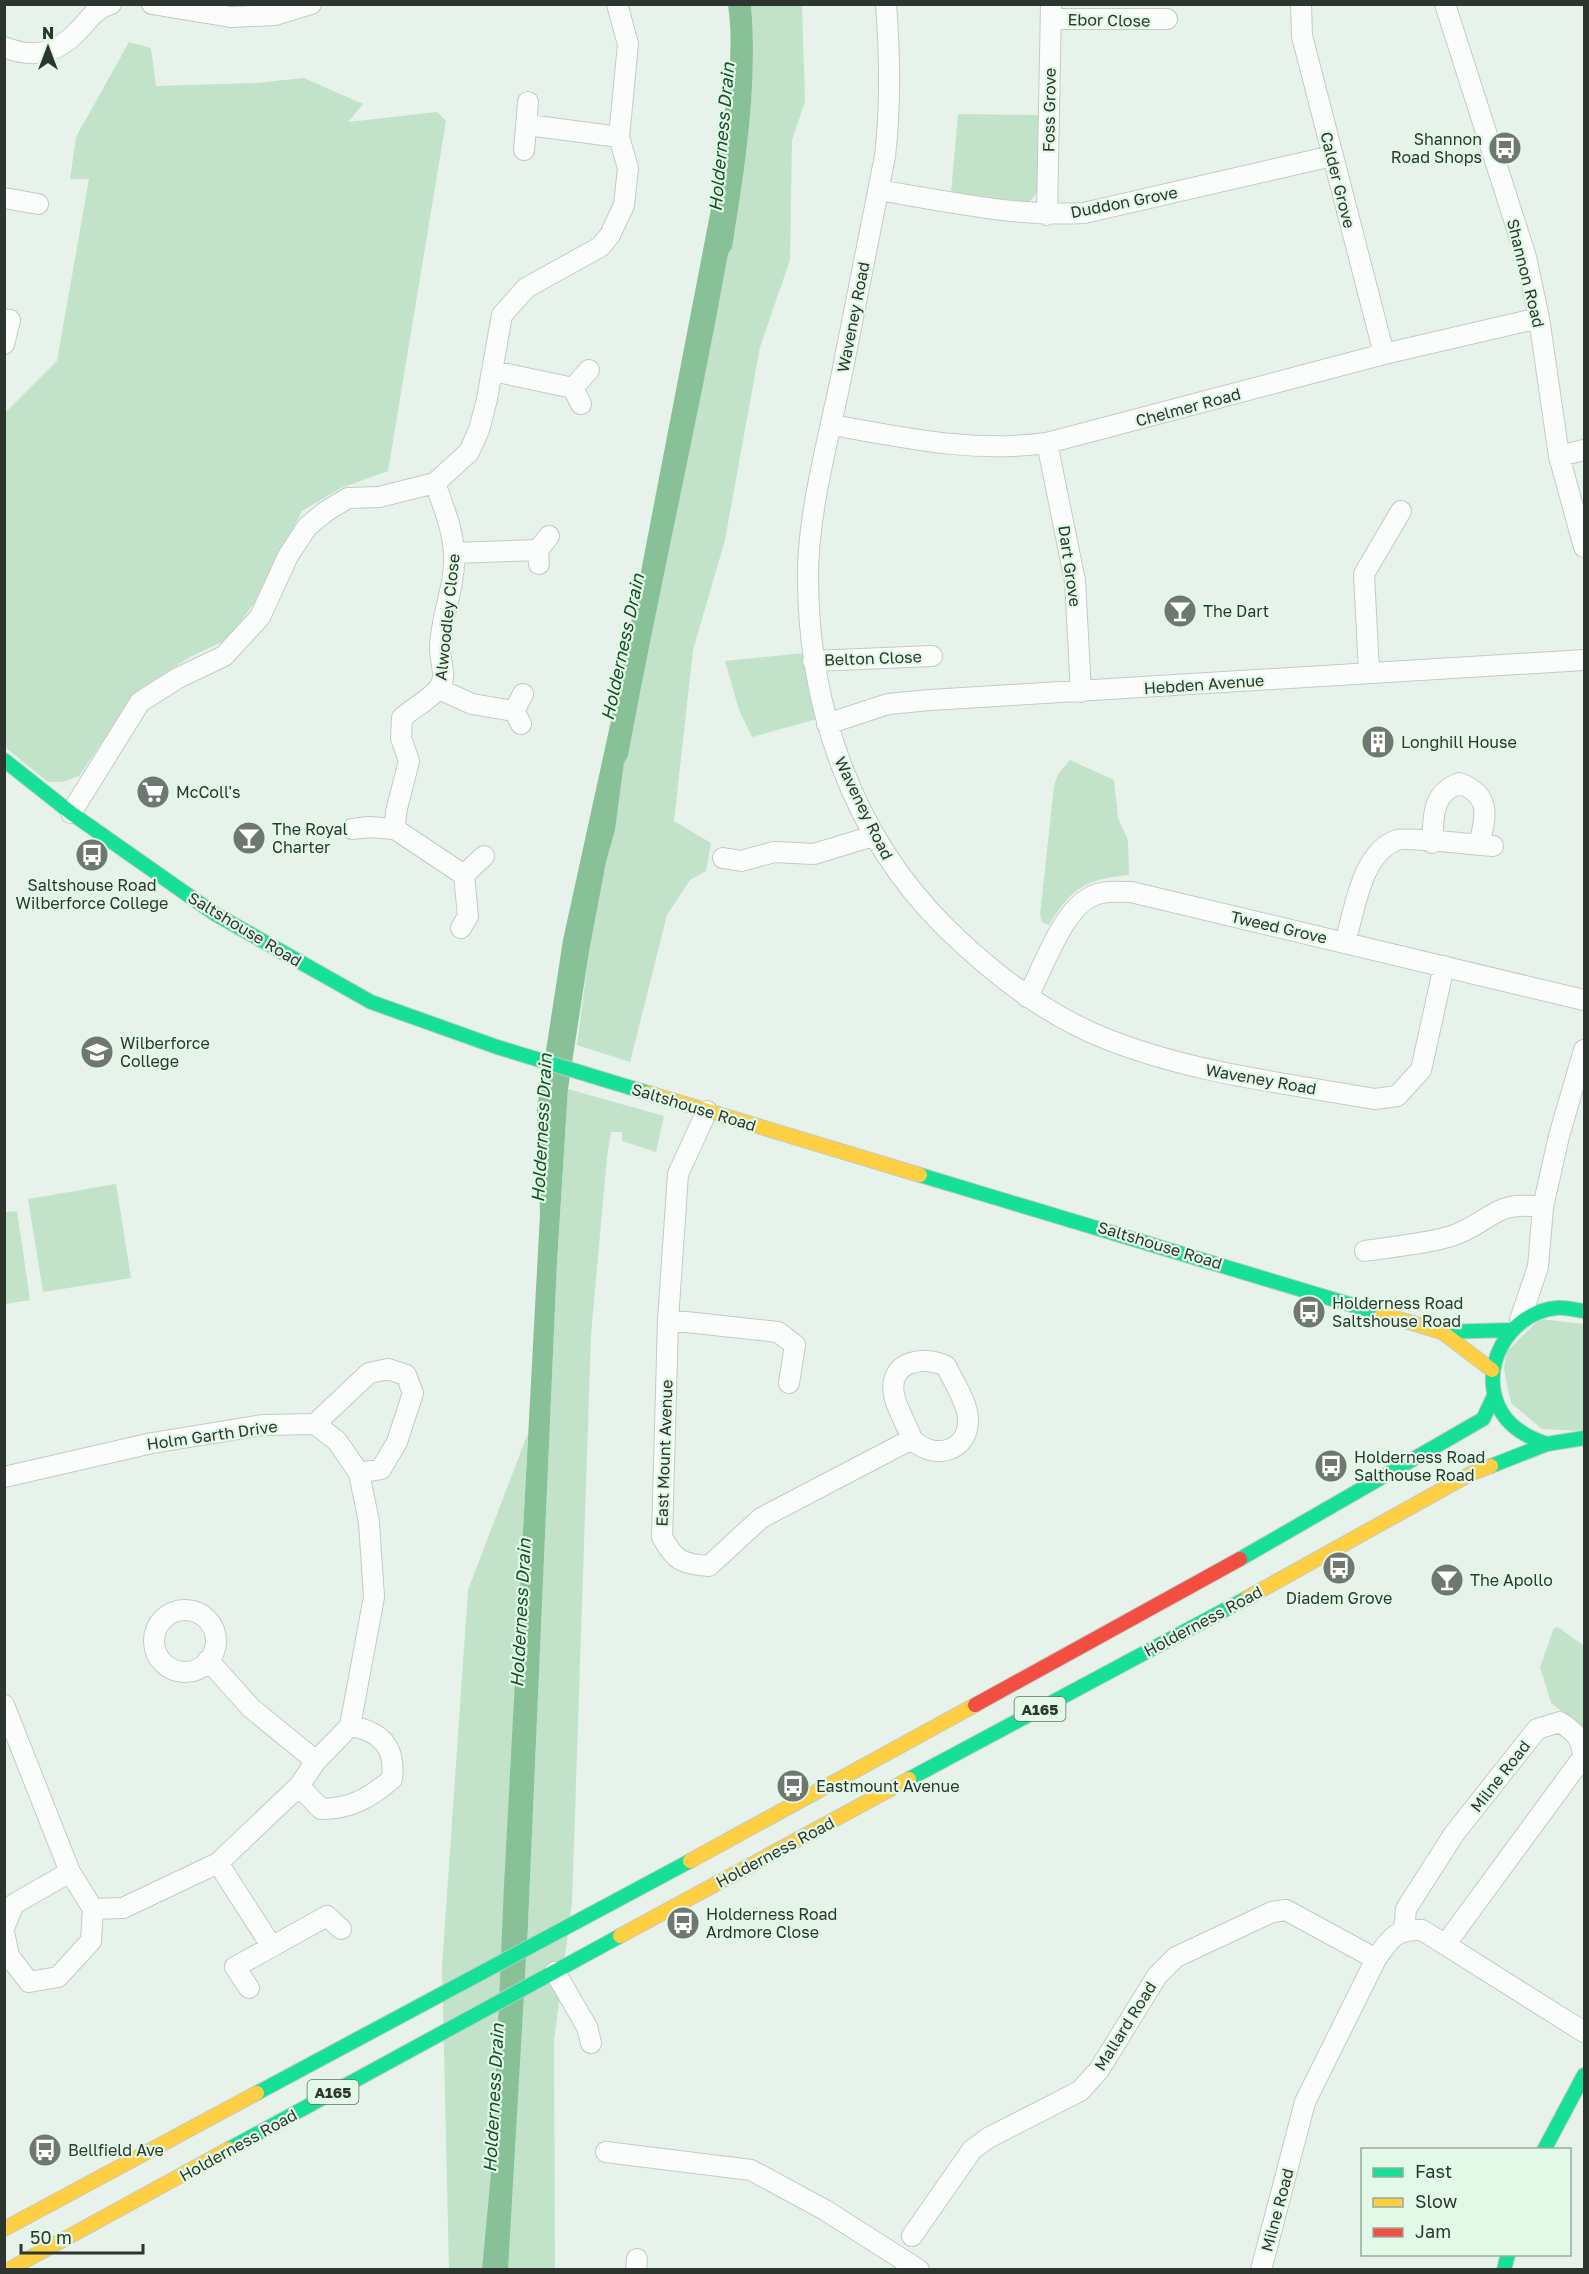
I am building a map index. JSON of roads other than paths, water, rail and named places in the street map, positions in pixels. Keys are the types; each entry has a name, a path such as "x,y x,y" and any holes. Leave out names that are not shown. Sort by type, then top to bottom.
{"main road":[{"name":"Saltshouse Road","path":"4,760 71,813 215,914 371,1002 497,1047 1442,1332 1492,1370"},
{"name":"Saltshouse Road","path":"1442,1332 1515,1325 1556,1307"},
{"path":"1556,1307 1584,1311"},
{"path":"1515,1325 1498,1348 1492,1370 1494,1396 1509,1422 1522,1434 1546,1444"},
{"name":"Holderness Road","path":"4,2229 541,1941 1312,1520 1483,1419 1494,1396"},
{"name":"A165","path":"1546,1444 1584,1438"},
{"name":"Holderness Road","path":"8,2270 546,1976 1329,1554 1472,1473 1546,1444"},
{"path":"1545,2148 1584,2075"}],"street":[{"path":"152,4 231,17 275,15 311,4"},
{"path":"71,813 140,702 178,678 224,656 260,617 288,556 307,527 325,512 348,498 379,497 435,483 470,452 479,430 493,371 495,343 502,315 526,288 600,248 610,235 624,205 628,168 619,136 628,44 617,4"},
{"name":"Waveney Road","path":"886,4 890,53 890,117 878,190 817,499 808,574 813,661 827,724 841,768 873,836 893,866 933,915 987,967 1027,997 1103,1038 1195,1068 1375,1099 1397,1096 1421,1070 1444,966"},
{"name":"Calder Grove","path":"1300,4 1302,36 1383,354"},
{"name":"Shannon Road","path":"1445,4 1526,257 1539,318 1559,456 1584,547"},
{"path":"4,47 22,54 49,51 69,39 99,8 110,5"},
{"name":"Ebor Close","path":"1051,12 1167,20"},
{"name":"Foss Grove","path":"1047,215 1051,12"},
{"path":"524,150 524,137 528,125 528,102"},
{"path":"528,125 619,136"},
{"name":"Duddon Grove","path":"878,190 1047,215 1084,213 1332,156"},
{"path":"4,198 38,204"},
{"name":"Chelmer Road","path":"832,424 949,446 1003,448 1047,443 1383,354 1539,318"},
{"path":"4,319 10,320 4,344"},
{"path":"493,371 577,396 589,370"},
{"name":"Dart Grove","path":"1047,443 1075,581 1081,692"},
{"path":"1559,456 1584,450"},
{"name":"Alwoodley Close","path":"395,829 396,812 409,761 401,738 402,718 439,689 444,677 440,649 446,602 454,574 454,553 452,530 435,483"},
{"path":"1369,672 1364,574 1401,511"},
{"path":"454,553 542,550"},
{"name":"Belton Close","path":"813,661 932,656"},
{"name":"Hebden Avenue","path":"827,724 888,704 1584,660"},
{"path":"439,689 472,704 519,710"},
{"path":"1345,942 1365,875 1380,849 1399,839 1432,843 1486,846 1485,804 1473,788 1459,783 1444,790 1434,809 1432,843"},
{"path":"352,829 369,827 395,829 464,875"},
{"path":"723,858 741,861 774,852 814,854 873,836"},
{"path":"464,875 484,856"},
{"path":"461,928 468,916 464,875"},
{"name":"Tweed Grove","path":"1027,997 1042,972 1063,923 1082,902 1100,893 1131,892 1584,1000"},
{"path":"1515,1325 1538,1267 1543,1207 1559,1136 1584,1050"},
{"name":"East Mount Avenue","path":"707,1111 678,1174 668,1320 662,1537 671,1554 687,1564 709,1566 762,1518 912,1439"},
{"path":"1376,1254 1456,1234 1503,1207 1524,1205 1543,1207"},
{"path":"1538,1267 1545,1288 1556,1307"},
{"path":"668,1320 778,1332 795,1345 789,1383"},
{"path":"931,1359 946,1366 968,1417 967,1433 957,1445 939,1453 921,1448 912,1439 894,1397 896,1378 903,1367 914,1361 931,1359"},
{"path":"93,1909 123,1908 218,1863 299,1786 316,1761 350,1726 374,1597 369,1521 359,1473 337,1441 315,1424 369,1372 388,1369 406,1375 414,1393 397,1442 381,1469 359,1473"},
{"name":"Holm Garth Drive","path":"4,1478 152,1443 263,1425 315,1424"},
{"path":"208,1660 251,1708 316,1761"},
{"path":"6,1713 70,1872 93,1909 91,1941 58,1977 29,1982 9,1956 4,1930 14,1904 70,1872"},
{"name":"Milne Road","path":"1261,2270 1305,2102 1376,1959 1391,1938 1404,1930 1406,1909 1455,1834 1537,1729 1560,1722 1577,1733 1582,1743 1583,1757 1445,1945"},
{"path":"299,1786 321,1809 340,1809 372,1796 392,1779 394,1762 386,1745 370,1729 350,1726"},
{"path":"218,1863 272,1947"},
{"name":"Mallard Road","path":"912,2236 972,2150 988,2138 1080,2091 1099,2070 1157,1976 1176,1957 1272,1912 1286,1910 1376,1959"},
{"path":"249,1988 235,1967 327,1916 341,1929"},
{"path":"1404,1930 1422,1930 1584,2031"},
{"path":"546,1976 587,2027 591,2043"},
{"path":"606,2152 636,2148 751,2170 825,2210 919,2270"}],"water":[{"name":"Holderness Drain","path":"728,5 751,5 753,36 749,127 732,248 728,254 628,756 624,763 615,830 606,862 589,952 568,1089 557,1262 528,1924 508,2269 482,2270 492,2163 504,1886 540,1214 537,1109 563,940 621,675 715,188 729,74"}],"place":[{"name":"Shannon Road Shops","path":"1505,148"},
{"name":"The Dart","path":"1180,611"},
{"name":"Longhill House","path":"1378,742"},
{"name":"McColl's","path":"153,792"},
{"name":"The Royal Charter","path":"249,838"},
{"name":"Saltshouse Road Wilberforce College","path":"92,855"},
{"name":"Wilberforce College","path":"97,1052"},
{"name":"Holderness Road Saltshouse Road","path":"1309,1312"},
{"name":"Holderness Road Salthouse Road","path":"1331,1466"},
{"name":"Diadem Grove","path":"1339,1568"},
{"name":"The Apollo","path":"1447,1580"},
{"name":"Eastmount Avenue","path":"793,1786"},
{"name":"Holderness Road Ardmore Close","path":"683,1923"},
{"name":"Bellfield Ave","path":"45,2150"}]}
